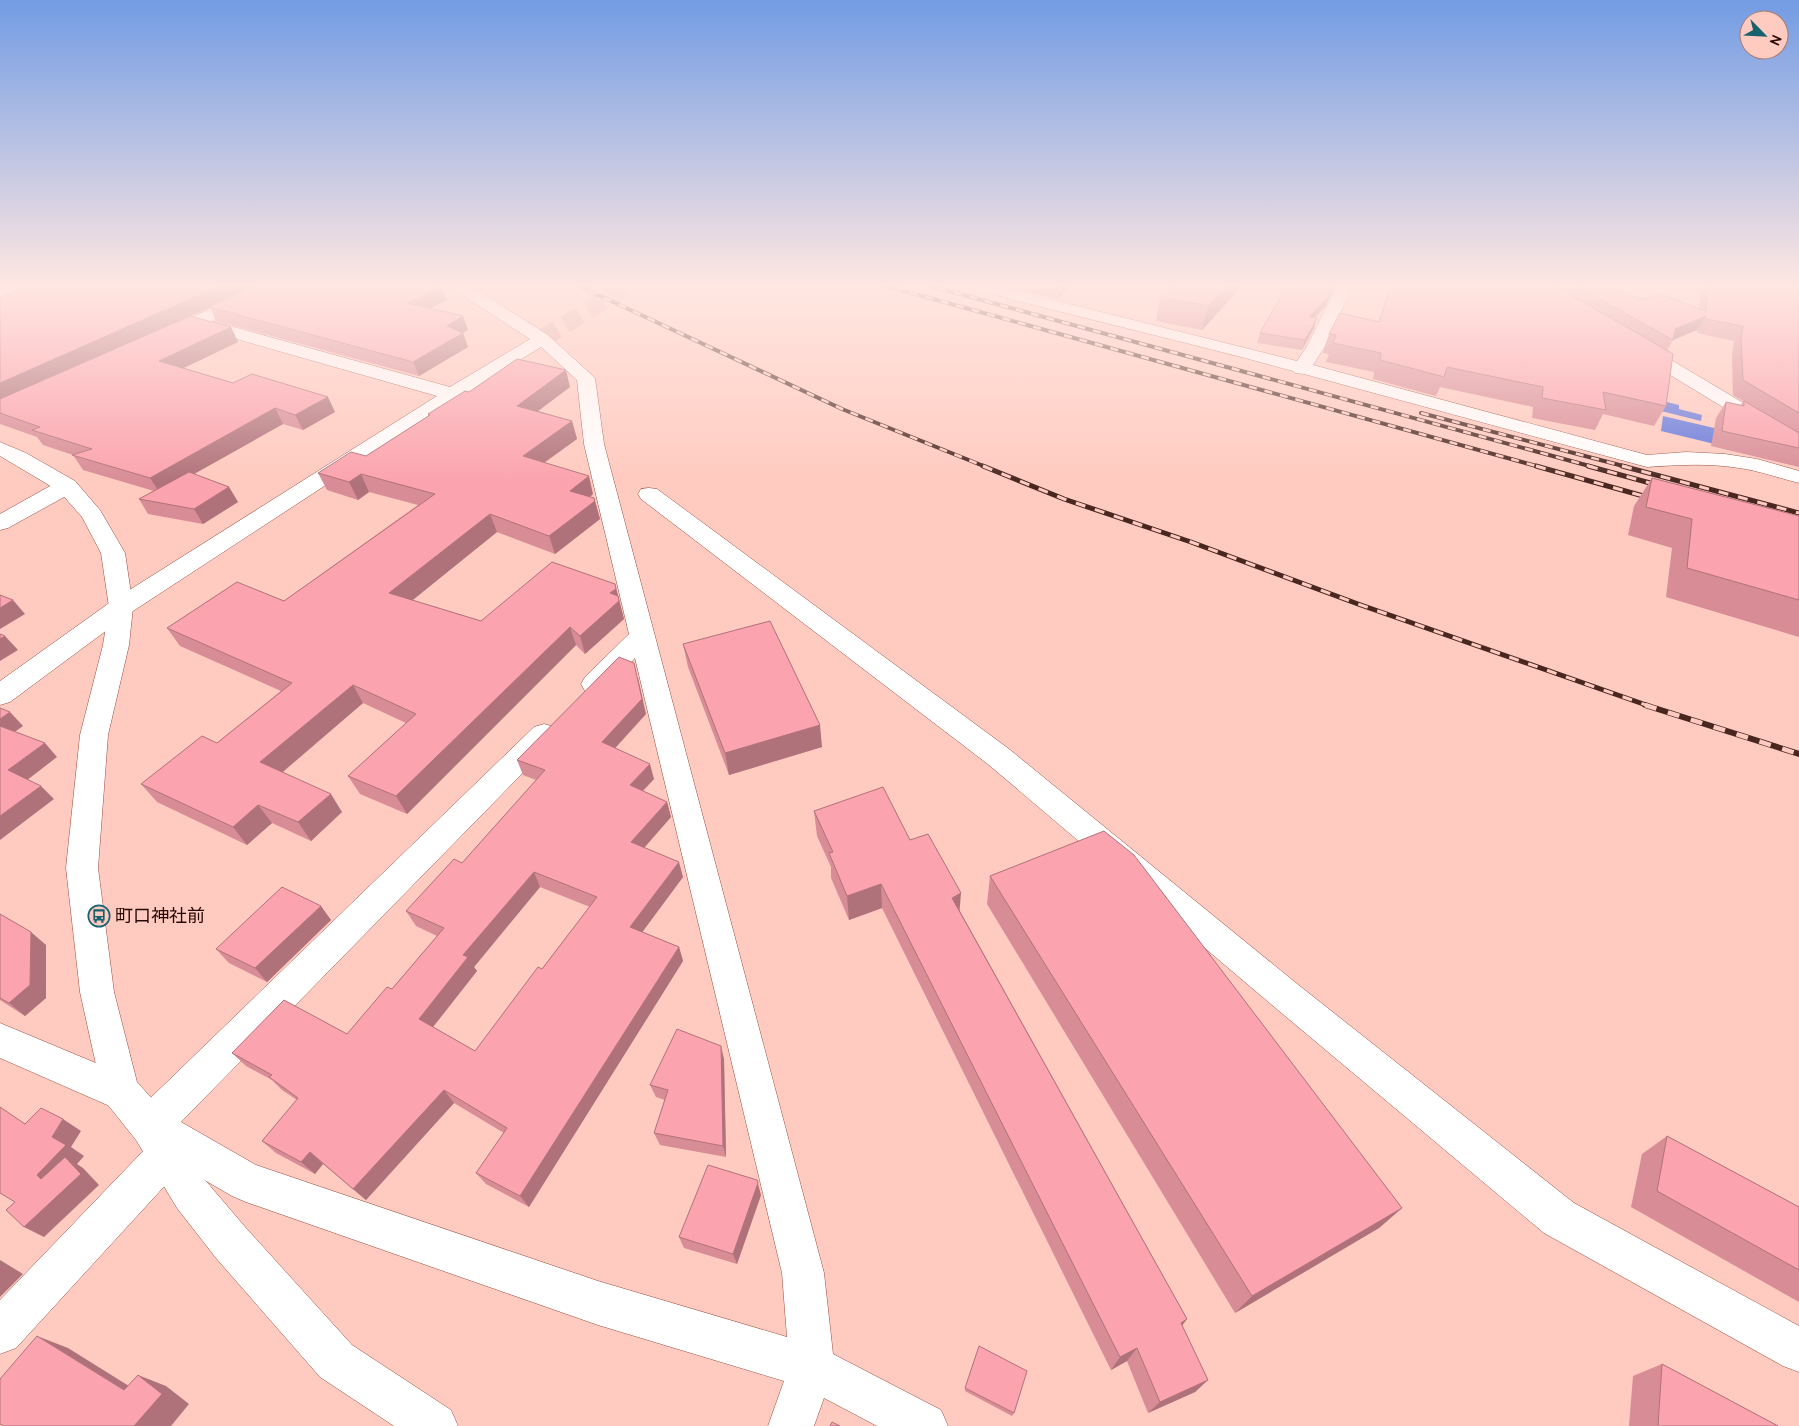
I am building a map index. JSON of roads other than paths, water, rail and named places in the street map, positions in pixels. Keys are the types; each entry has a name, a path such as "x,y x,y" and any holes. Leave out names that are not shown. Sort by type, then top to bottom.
{"street":[{"path":"297,351 452,394"},
{"path":"0,695 121,607 452,394 523,351"},
{"path":"555,351 586,378 594,444 802,1273 812,1368 791,1426"},
{"path":"1237,351 1647,461 1679,458 1715,459 1750,464 1799,477"},
{"path":"1301,369 1313,351"},
{"path":"1642,351 1799,445"},
{"path":"0,448 19,457 67,486 92,515 113,553 121,607 116,645 94,735 82,868 97,992 121,1092 158,1141 191,1194 231,1243 336,1362 426,1424"},
{"path":"0,523 67,486"},
{"path":"650,494 999,757 1284,994 1559,1218 1799,1350"},
{"path":"0,1332 158,1141 568,709 642,636"},
{"path":"0,1040 121,1092"},
{"path":"158,1141 246,1182 598,1303 812,1368 925,1426"}],"water":[{"path":"1663,401 1679,405 1679,409 1702,415 1701,421 1661,411"},
{"path":"1663,416 1727,431 1727,447 1661,431"}],"railway":[{"path":"717,351 842,409 986,467"},
{"path":"1119,351 1540,467"},
{"path":"1167,351 1593,467"},
{"path":"1421,413 1627,467"},
{"path":"983,466 1064,499 1191,542 1358,604 1649,706"},
{"path":"1536,466 1654,499"},
{"path":"1588,466 1661,486"},
{"path":"1622,466 1799,513"},
{"path":"1645,705 1799,754"}],"place":[{"name":"町口神社前","path":"99,916"}]}
